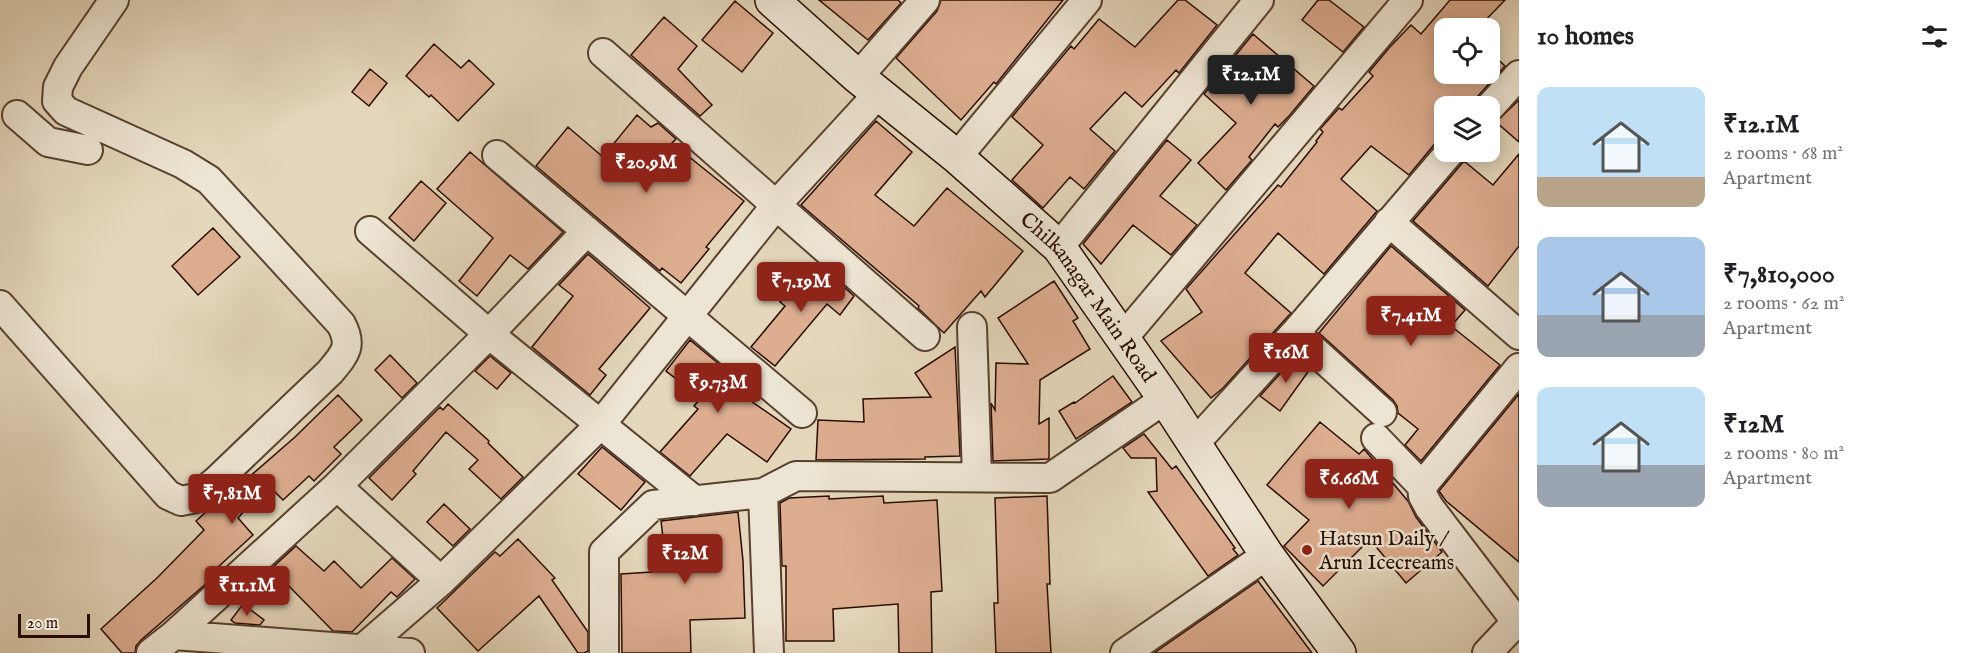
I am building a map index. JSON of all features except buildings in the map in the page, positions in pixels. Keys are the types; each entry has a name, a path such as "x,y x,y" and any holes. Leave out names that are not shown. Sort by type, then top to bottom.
{"main road":[{"name":"Chilkanagar Main Road","path":"772,0 868,85 957,157 1059,247 1166,399 1267,555 1339,653"}],"street":[{"path":"0,305 168,495 181,501 196,498 216,481 343,357 347,346 346,334 341,324 209,180 183,164 66,111 57,101 58,87 68,67 114,0"},
{"path":"361,650 441,581 601,424 777,204 868,85 925,0"},
{"path":"957,157 1087,0"},
{"path":"1059,247 1259,0"},
{"path":"1123,338 1408,0"},
{"path":"603,53 925,336"},
{"path":"1500,96 1519,75"},
{"path":"9,115 57,101"},
{"path":"9,115 48,142 88,150"},
{"path":"497,155 802,413"},
{"path":"1194,444 1295,333 1441,162"},
{"path":"1389,222 1519,335"},
{"path":"370,231 489,334 695,501"},
{"path":"151,653 174,635 337,486 489,334 587,231"},
{"path":"972,327 977,477"},
{"path":"1295,333 1379,425 1422,486 1423,496 1429,507 1518,622 1487,653"},
{"path":"1422,486 1519,368"},
{"path":"604,653 604,552 653,505 763,493 796,476 1050,478 1166,399"},
{"path":"337,486 441,581"},
{"path":"763,493 769,653"},
{"path":"1125,653 1267,555"},
{"path":"174,635 410,653"}],"place":[{"name":"Hatsun Daily / Arun Icecreams","path":"1307,550"}]}
